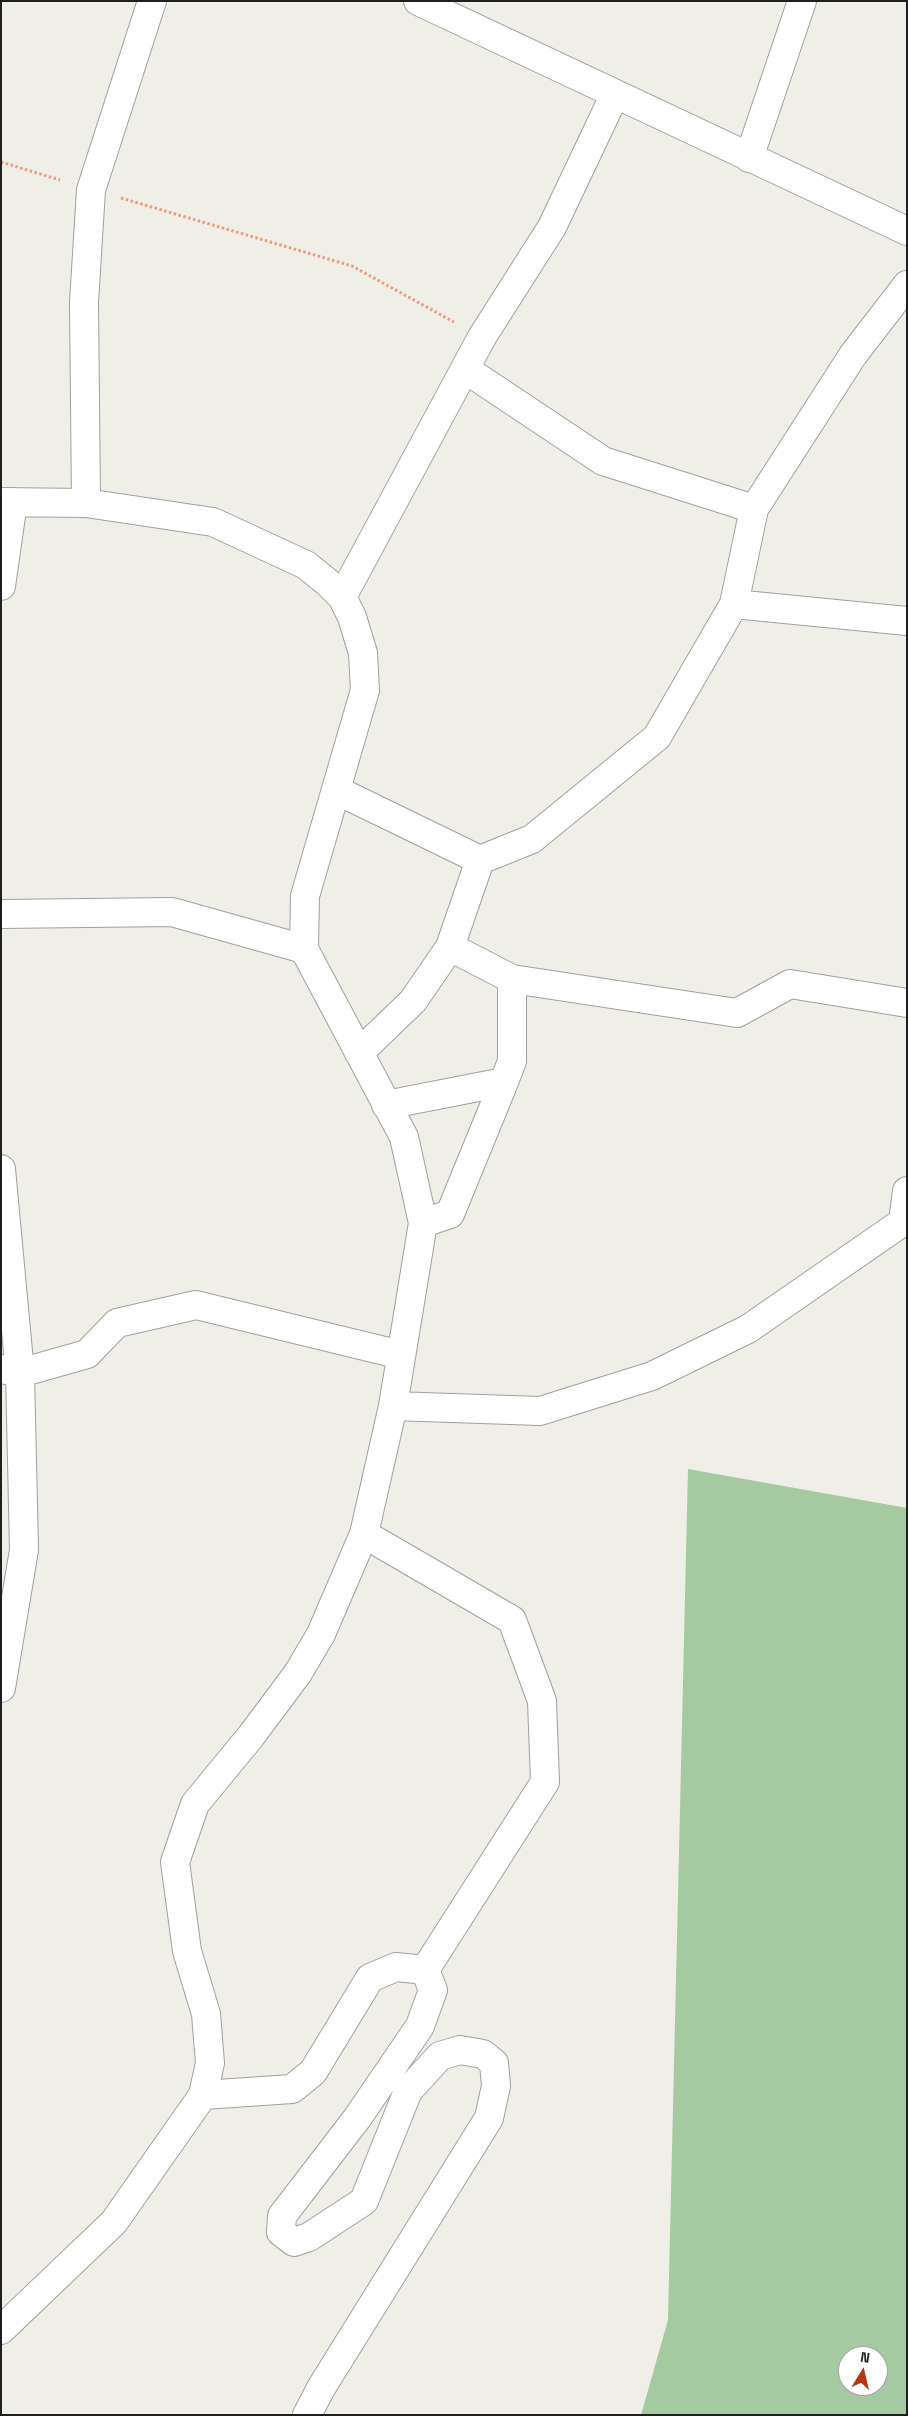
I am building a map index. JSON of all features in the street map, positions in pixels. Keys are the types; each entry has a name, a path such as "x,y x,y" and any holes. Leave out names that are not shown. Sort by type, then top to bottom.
{"street":[{"path":"86,503 84,302 91,190 152,1"},
{"path":"418,1 907,231"},
{"path":"749,158 802,1"},
{"path":"342,597 482,337 552,227 614,94"},
{"path":"336,790 480,860 532,839 657,737 734,604 754,510 853,355 907,285"},
{"path":"465,370 603,461 754,510"},
{"path":"1,586 7,502 86,503 213,522 306,565 328,582 342,597 352,617 363,653 365,690 305,896 304,949 404,1137 423,1223 394,1406 364,1534 321,1634 298,1673 252,1736 195,1804 175,1862 187,1951 206,2014 210,2063 203,2095 114,2222 1,2330"},
{"path":"734,604 907,621"},
{"path":"359,1053 413,1001 450,946 480,860"},
{"path":"1,914 172,912 304,949"},
{"path":"450,946 512,980 737,1013 790,984 907,1003"},
{"path":"423,1223 450,1214 504,1082 512,1060 512,980"},
{"path":"386,1105 504,1082"},
{"path":"1,1169 11,1371 24,1550 1,1688"},
{"path":"394,1406 540,1411 652,1376 748,1329 905,1220 907,1191"},
{"path":"11,1371 87,1354 117,1323 196,1305 401,1356"},
{"path":"364,1534 512,1620 542,1701 545,1782 425,1970"},
{"path":"203,2095 292,2089 313,2072 370,1978 396,1966 425,1970"},
{"path":"307,2415 321,2388 489,2118 496,2086 494,2063 483,2054 460,2050 440,2056 408,2091 364,2201 309,2237 294,2242 281,2232 282,2216 358,2117 420,2026 433,1990 425,1970"}],"path":[{"path":"1,162 352,266 482,337"}],"green space":[{"path":"688,1469 907,1508 907,2415 641,2415 668,2320"}]}
